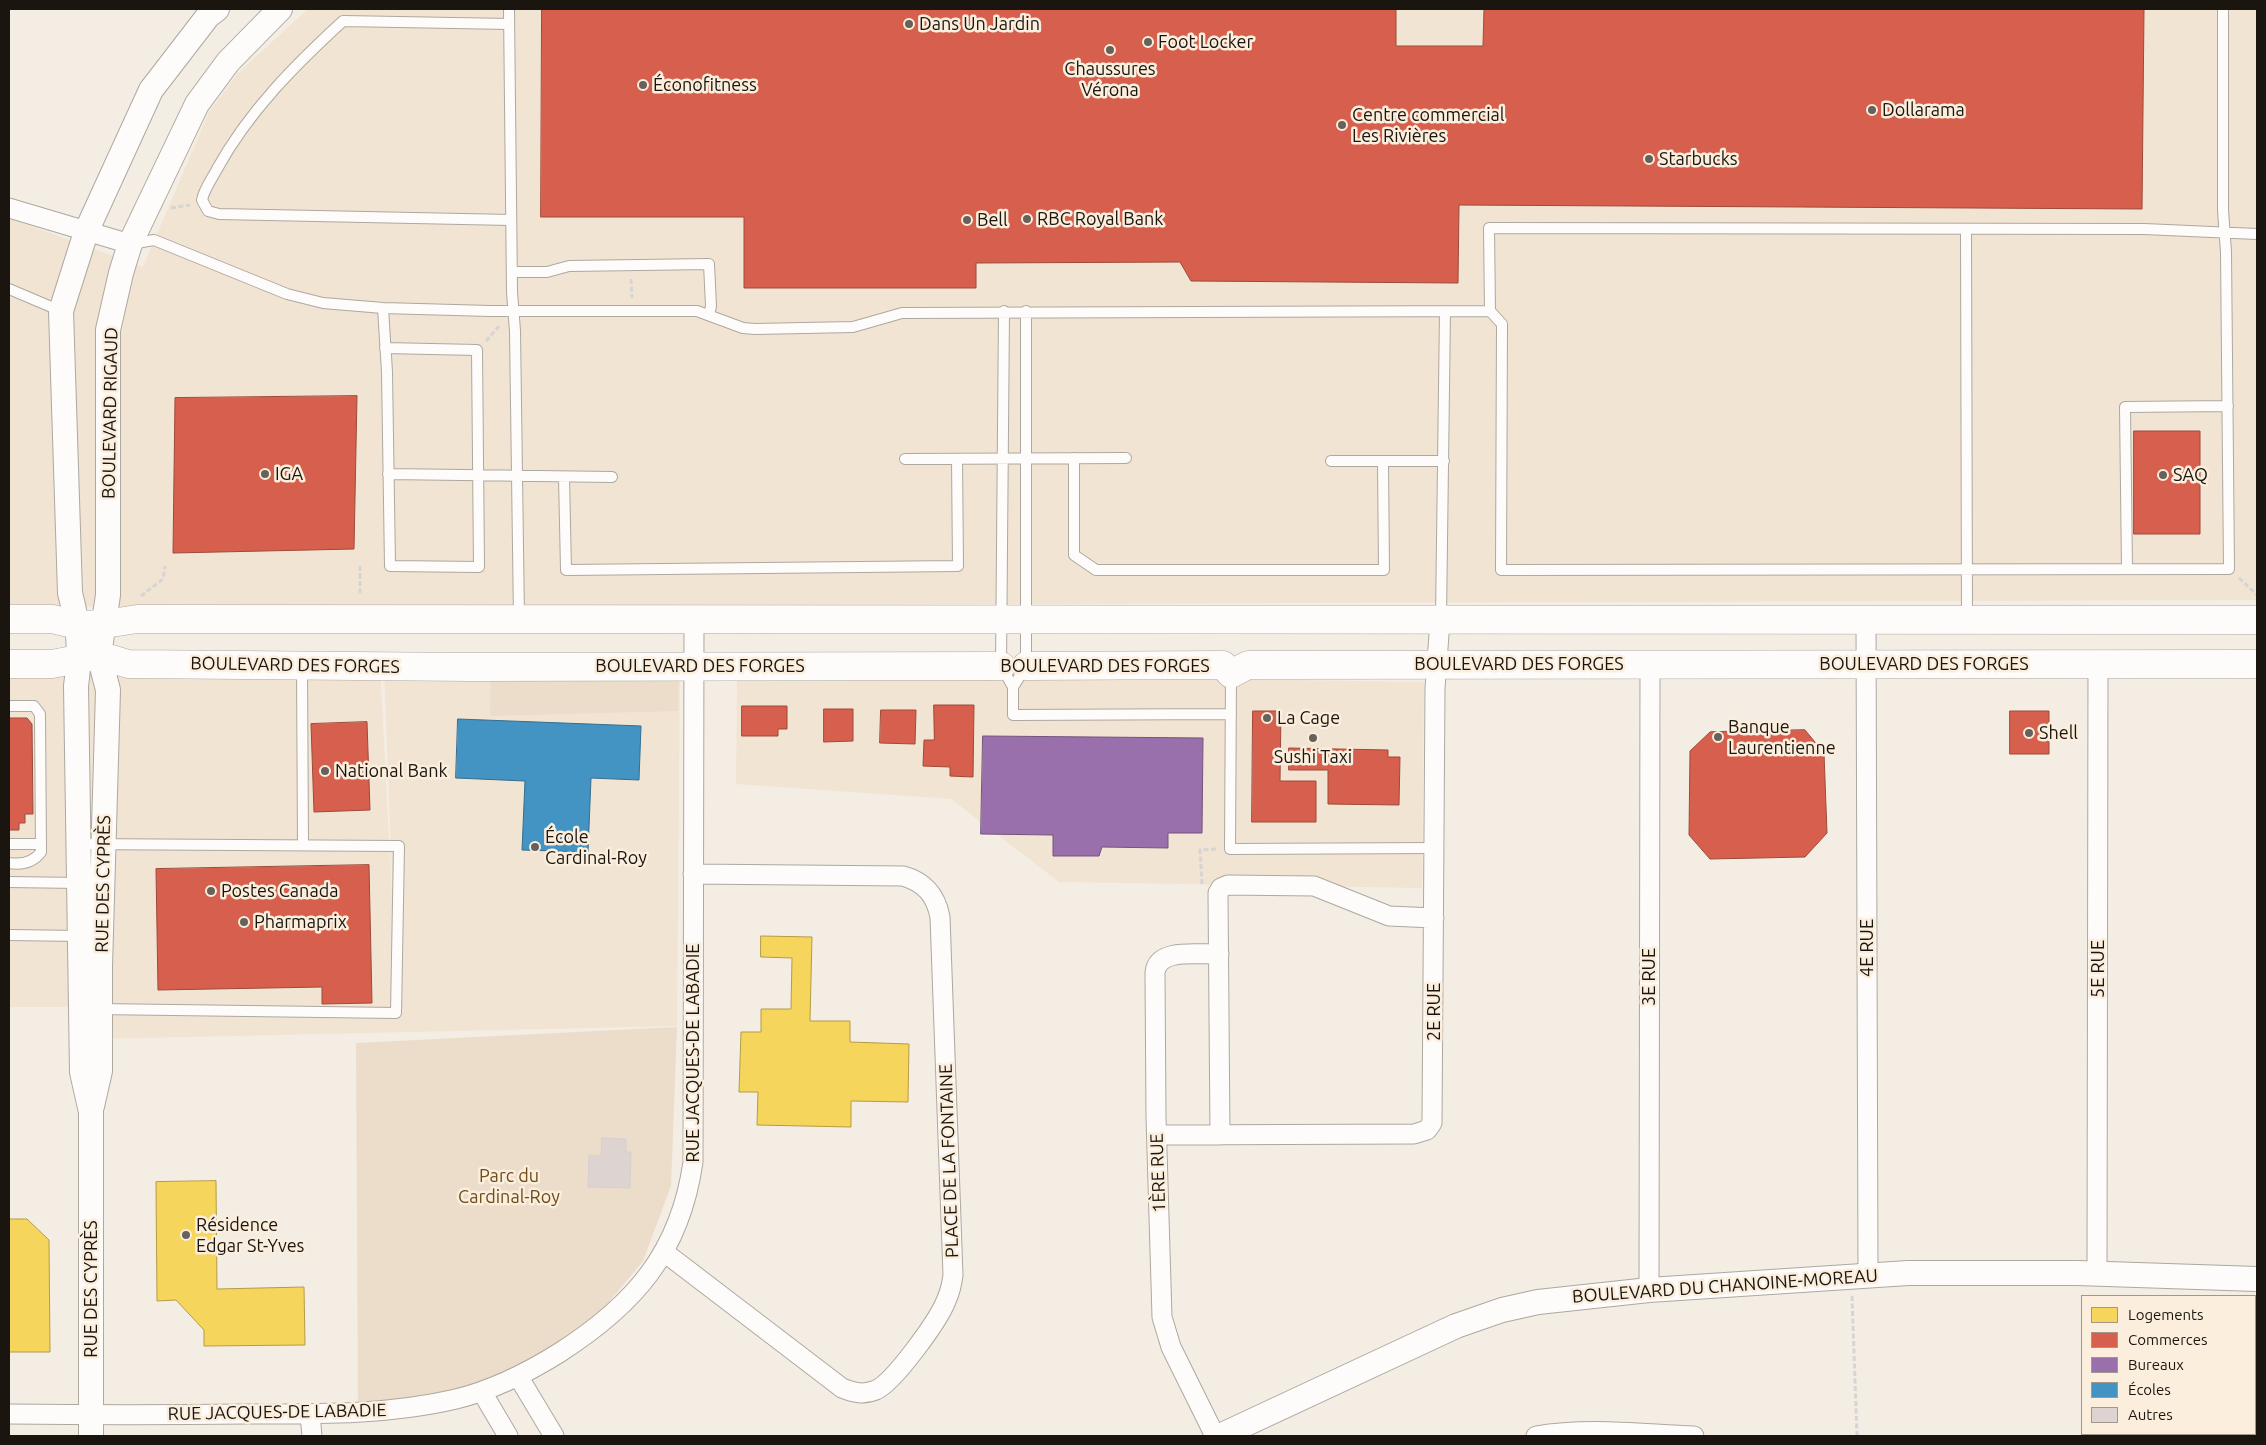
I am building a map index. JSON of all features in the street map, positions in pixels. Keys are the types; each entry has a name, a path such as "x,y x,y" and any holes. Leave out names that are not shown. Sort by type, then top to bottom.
{"main road":[{"path":"9,619 52,619 78,625 105,624 137,619 2257,620"},
{"path":"9,664 52,664 90,656"},
{"name":"BOULEVARD DES FORGES","path":"90,656 128,664 302,664 471,667 694,665 1013,673 1224,665 1230,674 1248,665 2257,664"}],"street":[{"path":"90,656 78,625 70,593 61,311 86,232 151,90 208,16 217,9"},
{"name":"BOULEVARD RIGAUD","path":"90,656 105,624 108,595 108,330 130,244 197,104 228,62 280,9"},
{"path":"9,208 130,244"},
{"name":"RUE JACQUES-DE LABADIE","path":"9,1414 91,1425 376,1412 457,1399 482,1392 518,1376 565,1349 618,1311 640,1286 664,1252 679,1219 689,1187 694,1162 694,620"},
{"name":"2E RUE","path":"1157,1136 1414,1134 1427,1130 1434,1118 1435,688 1440,621"},
{"name":"4E RUE","path":"1866,621 1868,1276"},
{"name":"RUE DES CYPRÈS","path":"90,656 76,686 79,844 91,884 91,1009"},
{"name":"RUE DES CYPRÈS","path":"90,656 108,690 104,844 91,884 80,936 100,1071 90,1112 91,1425"},
{"name":"3E RUE","path":"1649,1290 1650,664"},
{"name":"5E RUE","path":"2097,1274 2098,664"},
{"name":"PLACE DE LA FONTAINE","path":"664,1252 842,1388 860,1394 877,1389 890,1379 942,1310 951,1288 953,1275 940,927 938,907 934,898 921,884 903,876 693,874"},
{"path":"1220,1135 1218,893 1221,888 1228,884 1310,886 1394,917 1434,918"},
{"name":"1ÈRE RUE","path":"1215,1436 1175,1354 1162,1317 1155,968 1161,959 1166,957 1219,954"},
{"name":"BOULEVARD DU CHANOINE-MOREAU","path":"1220,1436 1456,1326 1487,1314 1538,1302 1649,1290 1908,1273 2097,1274 2257,1279"},
{"path":"518,1376 554,1436"},
{"path":"482,1392 508,1436"},
{"path":"310,1414 312,1436"},
{"path":"1536,1436 1580,1431 1694,1436"}],"lane":[{"path":"509,9 519,620"},
{"path":"2223,9 2225,233 2228,406 2229,569 1501,570 1502,324 1490,311 1489,228 2144,230 2225,233 2257,234"},
{"path":"509,24 343,21 293,68 252,117 228,150 204,193 202,202 208,211 219,214 511,220"},
{"path":"1966,229 1967,621"},
{"path":"130,244 154,240 306,299 324,303 383,308 514,311 697,311 743,328 755,329 853,327 902,313 1004,311 1490,311"},
{"path":"512,272 547,272 569,266 709,264 711,306 709,315"},
{"path":"9,289 61,311"},
{"path":"383,308 390,566 479,567 477,350 385,348"},
{"path":"1004,311 1002,459 1013,620 1013,715 1231,714"},
{"path":"1013,673 1013,620 1026,458 1026,311"},
{"path":"1440,621 1445,311"},
{"path":"2127,569 2126,408 2228,406"},
{"path":"1074,458 1074,555 1096,570 1384,570 1383,461"},
{"path":"905,459 1126,458"},
{"path":"564,477 566,570 958,566 957,459"},
{"path":"1331,461 1444,460"},
{"path":"388,474 612,477"},
{"path":"302,664 303,845"},
{"path":"1230,674 1230,849 1435,848"},
{"path":"9,706 34,706 40,714 41,852 36,858 23,864 9,863"},
{"path":"9,844 40,844"},
{"path":"79,844 399,846 396,1013 91,1009"},
{"path":"9,882 91,884"},
{"path":"9,935 80,936"}],"path":[{"path":"631,264 632,311"},
{"path":"477,350 514,311"},
{"path":"360,566 360,620"},
{"path":"2229,569 2257,595"},
{"path":"1221,888 1202,888 1200,850 1230,849"},
{"path":"1857,1436 1852,1297 1868,1276"}],"shaded area":[{"path":"308,9 2257,9 2257,600 9,607 9,218 143,267 209,112 238,73"},
{"path":"680,665 677,1026 100,1039 103,1007 9,1007 9,671 380,666 395,956 384,667"},
{"path":"737,672 1424,682 1422,888 1059,882 951,799 736,784"}],"green space":[{"path":"679,666 678,711 490,716 491,667"},
{"name":"Parc du Cardinal-Roy","path":"677,1027 671,1186 643,1261 598,1315 505,1385 358,1406 356,1043"}],"building: Logements":[{"path":"761,936 812,937 810,1021 850,1021 850,1042 909,1044 908,1102 851,1101 851,1127 757,1125 758,1092 739,1092 741,1032 761,1032 761,1009 791,1009 792,958 761,957"},
{"name":"Résidence Edgar St-Yves","path":"216,1181 217,1289 304,1287 305,1345 204,1346 204,1330 176,1300 157,1301 156,1182"},
{"path":"9,1219 27,1219 49,1240 50,1352 9,1352"}],"building: Commerces":[{"name":"Centre commercial Les Rivières","path":"542,9 1396,9 1396,46 1483,46 1484,9 2144,9 2142,209 1459,205 1458,283 1191,281 1180,262 976,263 976,288 744,288 744,217 541,217"},
{"name":"IGA","path":"357,396 354,549 173,553 175,398"},
{"path":"2134,431 2200,431 2200,534 2134,534"},
{"path":"934,705 974,705 973,777 950,776 950,767 923,766 924,740 934,740"},
{"path":"742,706 787,706 787,729 778,729 778,736 742,736"},
{"path":"824,709 853,709 853,741 824,742"},
{"path":"881,710 916,710 915,744 880,743"},
{"path":"1253,711 1281,711 1280,781 1316,781 1316,822 1252,822"},
{"name":"Shell","path":"2010,711 2049,711 2049,754 2010,754"},
{"path":"9,718 27,718 32,724 33,814 25,814 25,823 19,823 19,830 9,830"},
{"path":"367,722 370,810 314,812 311,724"},
{"path":"1805,730 1824,753 1827,833 1805,857 1710,859 1689,835 1690,751 1710,732"},
{"path":"1289,748 1388,750 1388,757 1400,757 1399,805 1328,804 1328,770 1289,770"},
{"path":"369,865 372,1003 322,1004 322,987 158,990 156,869"}],"building: Bureaux":[{"path":"983,736 1203,738 1202,833 1168,833 1168,848 1102,847 1099,856 1053,856 1053,835 981,834"}],"building: Écoles":[{"path":"458,719 641,726 639,780 591,778 588,852 522,850 525,781 456,778"}],"building: Autres":[{"path":"602,1138 626,1139 626,1152 631,1152 630,1188 588,1187 589,1155 601,1156"}],"place":[{"name":"Dans Un Jardin","path":"909,24"},
{"name":"Foot Locker","path":"1148,42"},
{"name":"Chaussures Vérona","path":"1110,50"},
{"name":"Éconofitness","path":"643,85"},
{"name":"Dollarama","path":"1872,110"},
{"name":"Centre commercial Les Rivières","path":"1342,125"},
{"name":"Starbucks","path":"1649,159"},
{"name":"RBC Royal Bank","path":"1027,219"},
{"name":"Bell","path":"967,220"},
{"name":"IGA","path":"265,474"},
{"name":"SAQ","path":"2163,475"},
{"name":"La Cage","path":"1267,718"},
{"name":"Shell","path":"2029,733"},
{"name":"Banque Laurentienne","path":"1718,737"},
{"name":"Sushi Taxi","path":"1313,738"},
{"name":"National Bank","path":"325,771"},
{"name":"École Cardinal-Roy","path":"535,847"},
{"name":"Postes Canada","path":"211,891"},
{"name":"Pharmaprix","path":"244,922"},
{"name":"Résidence Edgar St-Yves","path":"186,1235"}]}
